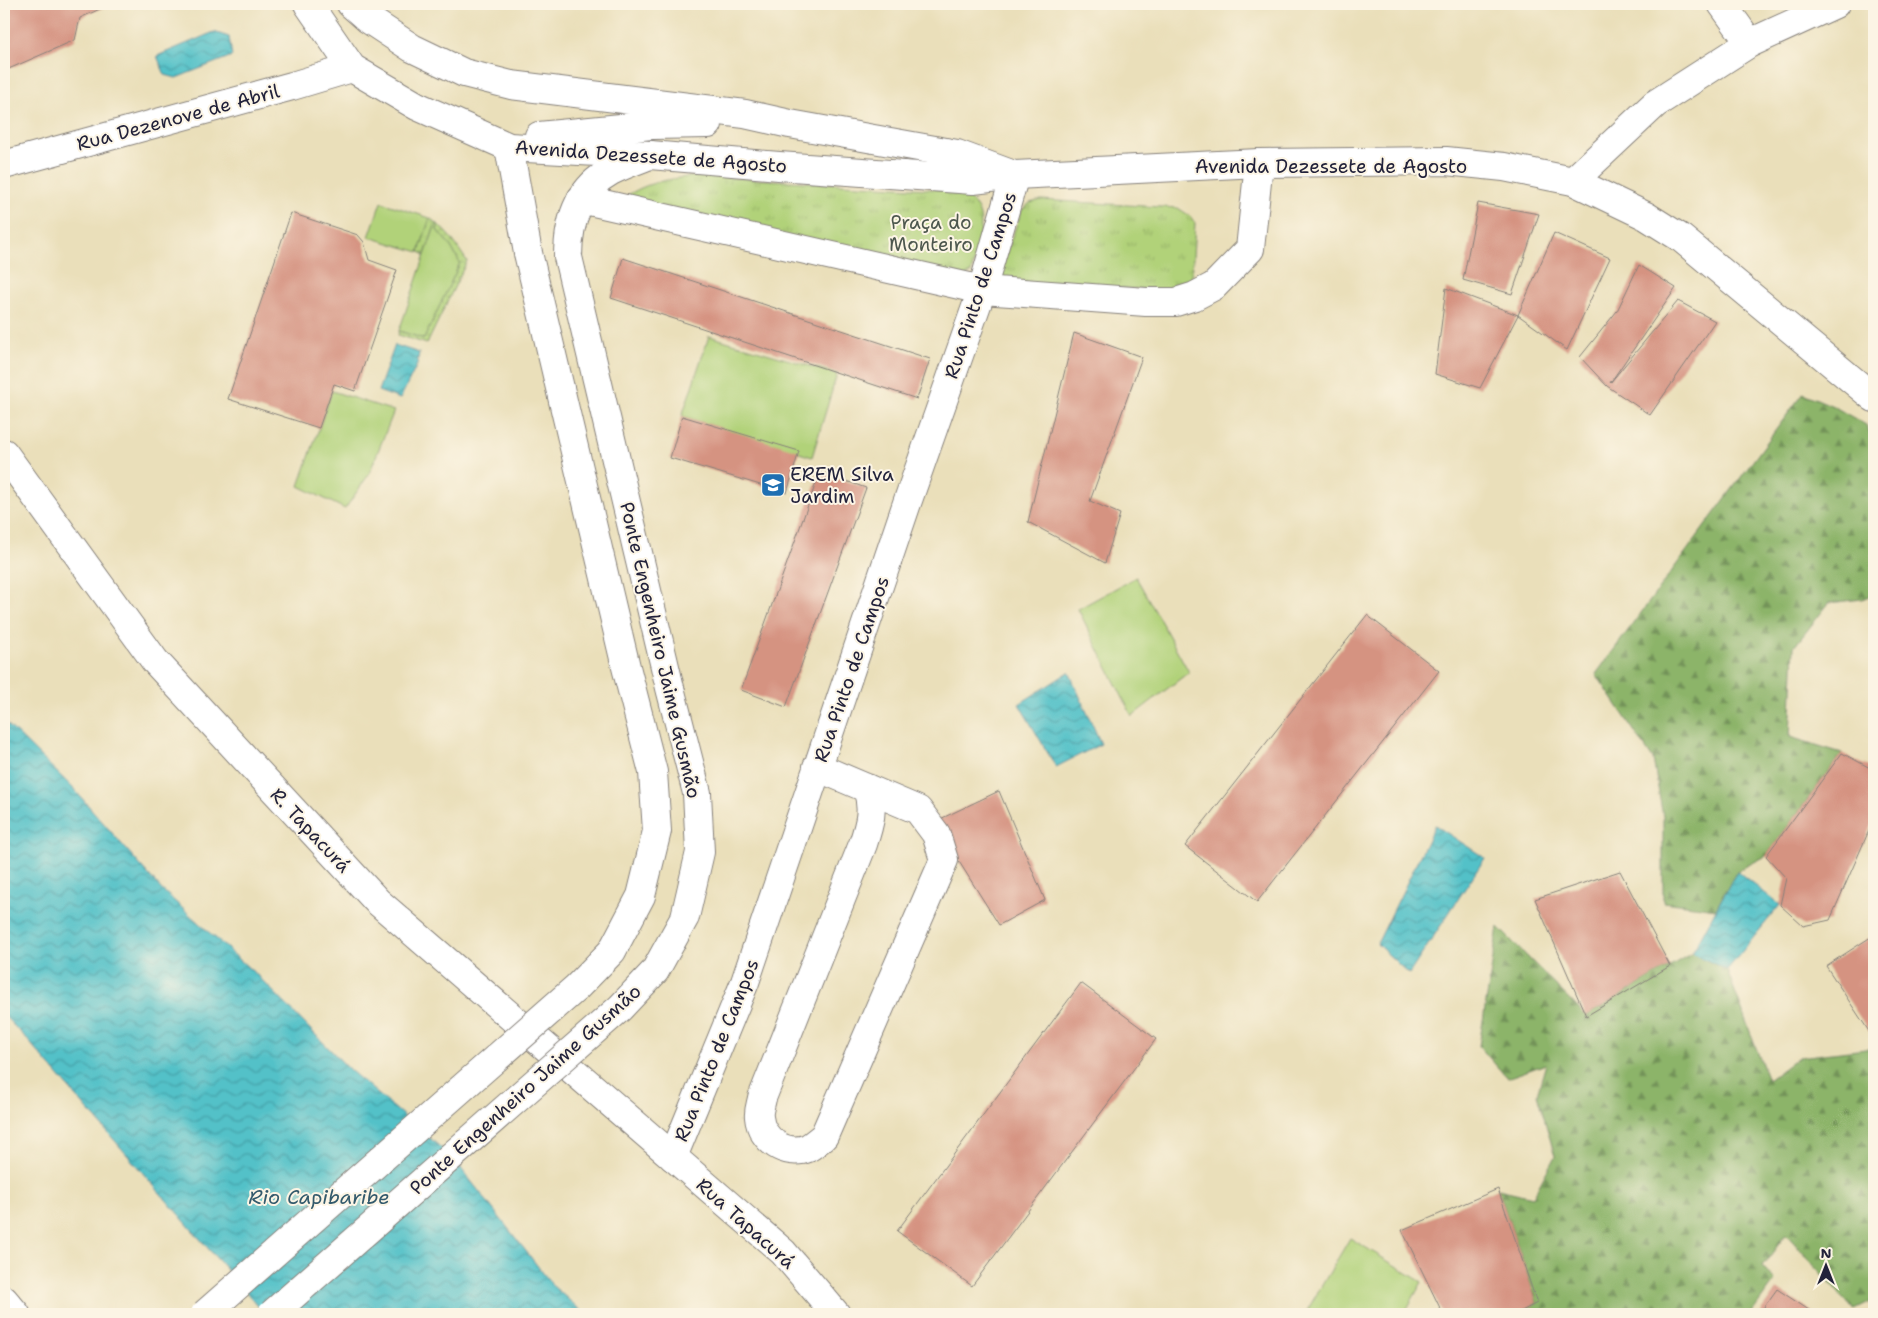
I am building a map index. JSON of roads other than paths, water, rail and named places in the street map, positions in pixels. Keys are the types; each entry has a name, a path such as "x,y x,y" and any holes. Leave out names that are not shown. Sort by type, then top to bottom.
{"street":[{"name":"Avenida Dezessete de Agosto","path":"308,4 352,68 417,106 509,146 973,180 1014,175 1259,163 1446,161 1504,168 1573,181 1646,216 1681,238 1874,398"},
{"name":"Avenida Dezessete de Agosto","path":"352,4 368,19 412,48 464,73 511,85 744,114 957,154 1014,175"},
{"path":"1722,4 1750,43"},
{"path":"1573,181 1655,104 1750,43 1835,4"},
{"name":"Rua Dezenove de Abril","path":"4,165 352,68"},
{"path":"509,146 528,138 547,134 652,125 719,124 732,121 744,114"},
{"name":"Ponte Engenheiro Jaime Gusmão","path":"205,1314 577,987 612,951 641,896 657,831 653,772 626,667 528,254 509,146"},
{"name":"Ponte Engenheiro Jaime Gusmão","path":"272,1314 620,1008 655,971 684,917 700,852 697,793 670,688 568,257 570,226 581,199 588,188 610,172 650,155"},
{"path":"581,199 982,290 1146,302 1176,302 1214,286 1250,249 1259,163"},
{"name":"Rua Pinto de Campos","path":"673,1157 745,982 817,767 982,290 1014,175"},
{"name":"R. Tapacurá","path":"4,453 155,661 377,901 673,1157"},
{"path":"817,767 891,797 918,810 936,834 944,860 824,1136 808,1148 792,1151 778,1147 763,1133 758,1116 766,1089 863,844 870,821 871,800 867,788"},
{"name":"Rua Tapacurá","path":"673,1157 782,1252 836,1314"},
{"path":"4,1300 16,1314"}],"water":[{"path":"214,32 229,37 232,56 176,78 165,75 157,56"},
{"path":"395,345 419,353 417,365 400,399 378,391"},
{"path":"1069,672 1101,744 1056,767 1019,704"},
{"name":"Rio Capibaribe","path":"4,721 72,787 161,889 260,978 351,1071 453,1158 554,1287 585,1314 265,1314 25,1037 4,1016"},
{"path":"1435,825 1485,858 1409,974 1377,944"},
{"path":"1737,871 1780,905 1727,970 1692,953"}],"place":[{"name":"EREM Silva Jardim","path":"773,485"}],"park label":[{"name":"Praça do Monteiro","path":"931,233"}]}
